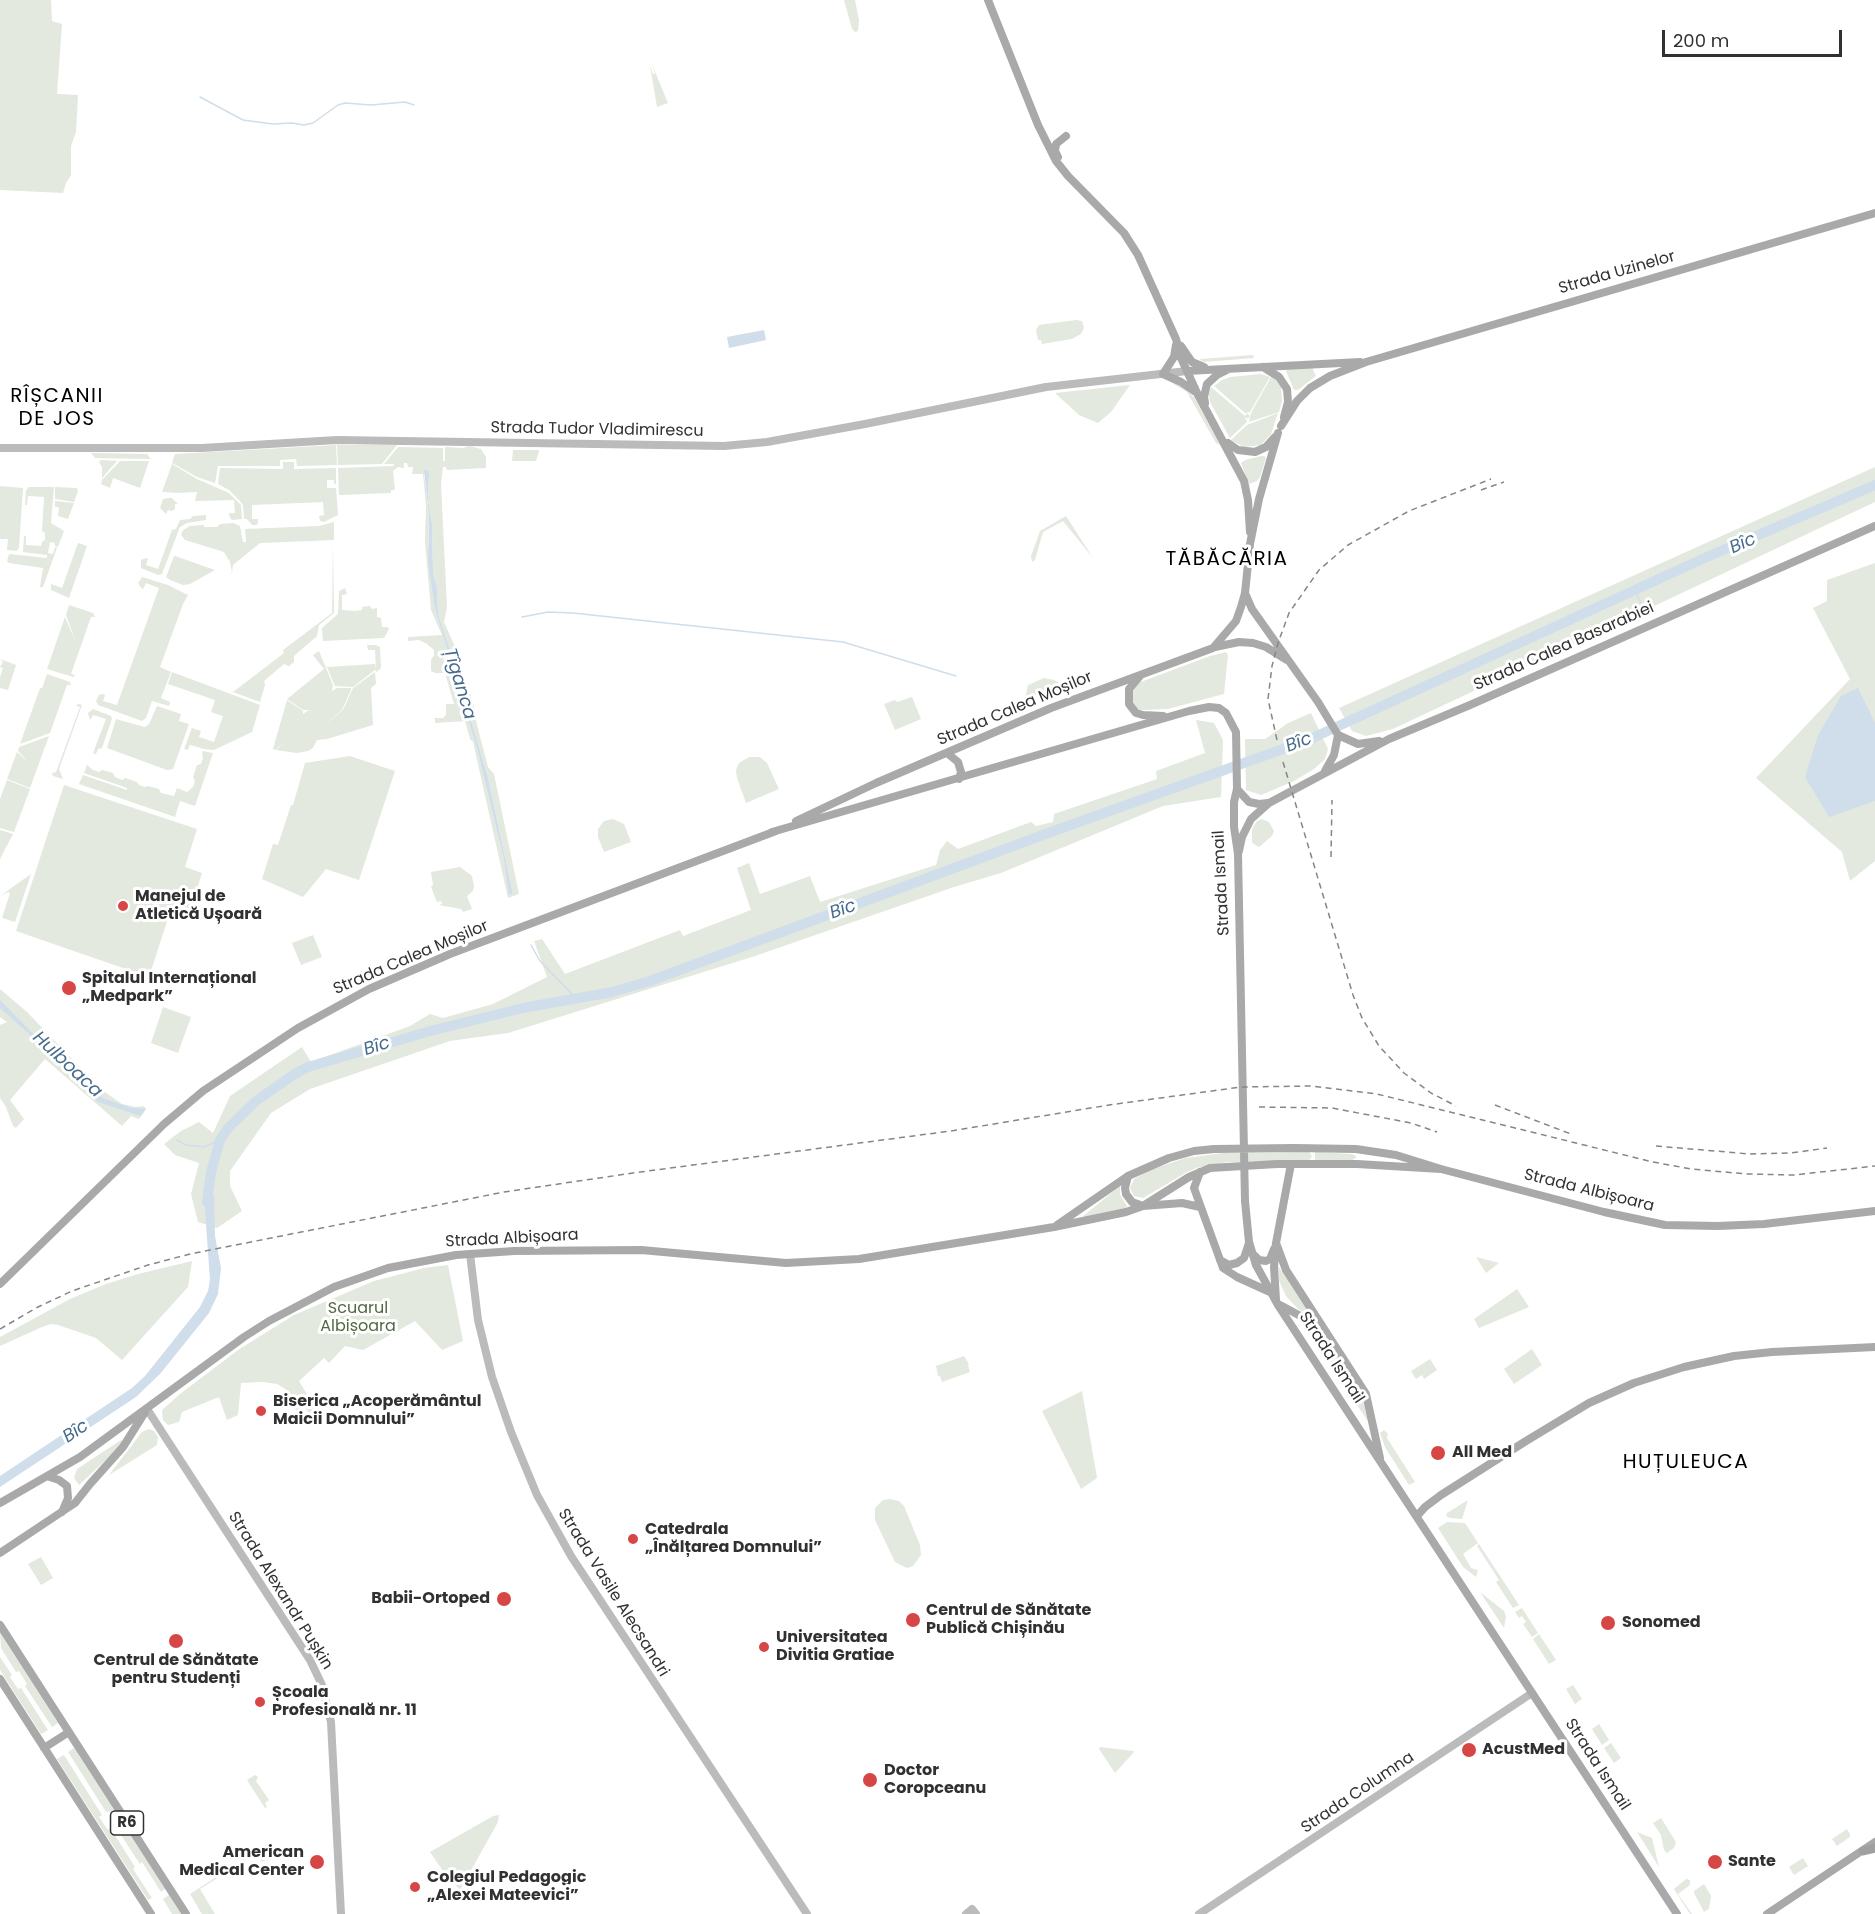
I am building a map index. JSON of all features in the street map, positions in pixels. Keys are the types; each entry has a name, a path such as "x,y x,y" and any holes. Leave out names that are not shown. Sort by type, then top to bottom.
{"highway":[{"path":"1863,1851 1875,1848"}],"main road":[{"path":"988,0 1048,147 1061,169 1124,233 1138,255 1175,336 1197,393 1236,463 1246,486 1250,544"},
{"path":"1066,136 1057,142 1056,154 1100,209"},
{"name":"Strada Uzinelor","path":"1280,430 1297,401 1320,381 1366,362 1875,213"},
{"path":"1175,336 1192,362 1216,369"},
{"path":"1175,336 1174,357 1163,374 1197,393"},
{"name":"Strada Uzinelor","path":"1187,371 1366,362"},
{"path":"1260,366 1280,377 1287,389 1288,402 1259,498 1250,544 1245,593 1252,609 1328,716 1337,734 1334,755 1329,766 1321,775"},
{"path":"1207,411 1204,397 1207,384 1220,372 1236,367"},
{"name":"Strada Tudor Vladimirescu","path":"0,448 202,448 337,440 724,446 766,442 866,424 1046,387 1187,371"},
{"path":"1219,432 1231,447 1250,452 1266,447 1280,430"},
{"name":"Strada Calea Basarabiei","path":"1238,854 1242,837 1251,819 1269,803 1389,739 1875,526"},
{"name":"Strada Calea Moșilor","path":"0,1284 164,1124 225,1075 298,1028 369,989 450,954 772,832 876,783 1051,708 1213,648 1236,621 1245,593"},
{"path":"1213,648 1239,642 1253,643 1266,647 1290,662"},
{"path":"1143,673 1129,689 1127,697 1132,709 1143,715 1170,717"},
{"name":"Strada Calea Moșilor","path":"772,832 1200,708 1219,708 1226,713 1236,732"},
{"name":"Strada Ismail","path":"1236,732 1237,789 1234,802 1234,828 1238,854 1245,1201 1249,1242 1256,1265 1275,1299 1382,1464 1677,1914"},
{"path":"1337,734 1358,744 1389,739"},
{"path":"946,753 958,762 961,772 959,779"},
{"path":"1237,789 1249,802 1269,803"},
{"name":"Strada Albișoara","path":"1054,1227 1128,1176 1169,1158 1205,1150 1314,1147 1356,1149 1396,1155 1624,1217 1665,1224 1718,1226 1752,1224 1875,1211"},
{"path":"1356,1149 1361,1156 1357,1164"},
{"path":"1275,1299 1276,1243 1291,1164"},
{"name":"Strada Albișoara","path":"0,1503 88,1452 253,1331 286,1311 334,1287 388,1269 430,1259 514,1251 641,1250 786,1263 859,1259 1054,1227 1126,1212 1143,1206 1200,1172 1223,1166 1357,1164 1441,1169"},
{"path":"1200,1172 1194,1188 1223,1268 1324,1329"},
{"path":"1128,1176 1125,1188 1132,1202 1143,1206 1182,1203 1200,1207"},
{"path":"1220,1260 1229,1265 1237,1263 1244,1258 1249,1242"},
{"path":"1252,1254 1262,1262 1268,1261 1276,1243"},
{"path":"1276,1243 1286,1270 1366,1394 1382,1464"},
{"name":"Strada Vasile Alecsandri","path":"470,1254 478,1320 492,1377 511,1432 537,1495 570,1556 807,1914"},
{"path":"1417,1516 1441,1495 1526,1441 1589,1403 1634,1383 1684,1367 1734,1356 1875,1347"},
{"path":"0,1553 75,1503 123,1448 147,1409"},
{"name":"Strada Alexandr Pușkin","path":"147,1409 310,1660 322,1685 331,1722 341,1914"},
{"path":"47,1476 67,1486 68,1498 62,1512"},
{"name":"R6","path":"0,1625 186,1914"},
{"name":"R6","path":"0,1679 151,1914"},
{"name":"Strada Columna","path":"1199,1914 1532,1693"},
{"path":"44,1748 69,1732"},
{"path":"1767,1914 1875,1842"}],"green space":[{"path":"0,0 51,0 52,21 62,24 57,94 78,95 76,132 71,146 71,175 63,193 0,190"},
{"path":"844,0 855,0 859,20 858,31 855,32 852,29"},
{"path":"651,62 668,103 657,107 650,66 655,74"},
{"path":"1082,321 1084,328 1081,334 1072,339 1042,344 1041,340 1038,340 1036,330 1039,325"},
{"path":"1253,355 1254,358 1203,362 1200,359"},
{"path":"1312,367 1316,376 1298,390 1294,390 1286,371"},
{"path":"1261,374 1270,377 1250,412 1245,413 1214,386 1230,377"},
{"path":"1271,377 1281,387 1282,401 1279,412 1249,422 1251,413"},
{"path":"1167,380 1182,387 1194,397 1220,445 1216,443 1187,392"},
{"path":"1130,385 1111,412 1098,423 1079,415 1055,393"},
{"path":"1211,387 1245,416 1247,413 1250,416 1248,419 1245,417 1247,422 1230,438 1210,402"},
{"path":"1278,413 1271,434 1261,445 1244,447 1231,440 1247,425"},
{"path":"336,445 337,465 297,466 296,459 280,460 280,466 218,466 215,483 197,477 172,463 175,454"},
{"path":"337,445 397,445 382,464 338,465"},
{"path":"469,446 481,449 486,457 486,468 447,470 443,467 441,484 447,607 444,622 457,651 477,716 476,721 488,767 494,774 519,894 508,898 473,742 465,721 435,723 435,718 443,718 446,715 446,704 454,704 445,673 431,671 434,650 419,640 408,641 408,637 442,635 431,610 425,542 426,506 423,474 412,474 413,467 408,467 407,463 404,463 404,468 398,467 393,471 395,490 391,490 391,493 339,495 338,468 394,466 394,464 384,464 398,447 443,448 443,461 445,461 445,447","holes":["429,473 428,500 432,523 433,573 437,588 438,614 488,778 513,894 510,895 504,860 477,749 435,609 424,474"]},
{"path":"513,450 539,451 536,461 512,461"},
{"path":"91,453 147,454 151,459 95,458"},
{"path":"1261,456 1266,458 1260,477 1249,484 1241,463"},
{"path":"101,460 117,461 102,478 102,467 99,462"},
{"path":"120,461 149,461 140,488 113,478 110,488 101,484"},
{"path":"283,462 294,462 294,469 336,468 336,484 334,480 327,480 327,488 336,488 338,515 324,522 320,521 319,516 324,515 323,502 252,505 252,519 258,519 258,522 257,525 252,525 244,519 243,505 239,500 229,490 218,484 220,468 283,469"},
{"path":"172,464 197,479 229,493 241,505 242,519 232,520 230,518 229,513 235,513 234,500 195,501 197,492 162,492"},
{"path":"1875,467 1875,502 1393,729 1366,736 1352,731 1339,708"},
{"path":"0,486 23,488 17,551 7,550 8,539 0,539"},
{"path":"29,487 54,487 51,523 64,531 58,547 55,543 50,542 48,553 53,554 55,547 57,548 43,587 40,587 43,568 7,561 9,554 47,558 47,555 23,552 24,536 26,536 26,545 41,546 45,540 45,533 42,531 44,497 28,496 27,505 25,505 26,490"},
{"path":"55,487 77,488 74,502 55,499"},
{"path":"172,498 178,504 175,504 175,509 168,510 166,514 160,508 163,499"},
{"path":"55,501 74,503 68,519 58,516 59,507 55,507"},
{"path":"206,515 206,520 187,523 180,527 162,574 158,575 141,568 141,560 146,558 148,559 146,565 158,569 172,530 176,529 180,520"},
{"path":"1066,516 1093,558 1063,521 1043,532 1035,560 1032,562 1031,556 1040,531"},
{"path":"334,522 334,540 260,543 233,565 232,573 229,577 232,572 230,562 224,552 185,540 181,535 183,530 190,526 217,527 220,524 233,523 240,526 243,542 246,542 245,529 319,526"},
{"path":"333,542 334,613 319,625 317,636 294,656 294,662 289,666 284,664 264,681 260,702 233,692 332,613"},
{"path":"78,543 87,546 69,598 51,590 51,584 62,588"},
{"path":"174,556 215,570 190,584 183,585 166,577"},
{"path":"1875,563 1875,861 1850,881 1842,852 1756,778 1850,679 1813,608 1827,601 1827,580"},
{"path":"142,577 168,585 188,595 160,667 171,672 161,698 170,702 169,706 152,701 146,718 142,721 98,705 96,701 99,695 103,694 105,695 103,701 117,705 159,588 146,583 143,589 141,588 138,583"},
{"path":"345,588 347,594 342,595 342,610 362,610 362,607 370,606 372,609 377,608 377,617 381,618 382,627 389,629 384,638 323,641 322,628 338,614 339,591"},
{"path":"69,605 93,613 95,617 91,617 71,674 75,675 73,677 47,669 65,617 76,643 66,615"},
{"path":"367,645 380,647 381,668 353,687 335,686 326,665 328,667 375,664 376,670 375,650 368,650"},
{"path":"319,651 333,685 332,691 337,688 351,688 351,690 342,710 319,729 343,710 353,688 375,672 376,684 371,688 373,725 317,740 313,748 308,751 297,753 276,750 288,740 275,750 273,749 287,700 303,711 303,714 309,710 303,710 287,699 324,669 313,655"},
{"path":"1226,652 1228,655 1224,694 1168,709 1141,710 1137,709 1132,702 1133,689 1138,683"},
{"path":"0,659 16,665 8,690 0,688 3,668 0,667 3,662"},
{"path":"172,672 260,705 252,732 214,750 190,745 188,750 184,749 192,728 201,731 199,737 214,742 223,716 211,712 215,700 168,684"},
{"path":"47,674 70,682 71,685 67,685 50,733 20,744 40,688"},
{"path":"1044,678 1062,685 1025,699 1028,685"},
{"path":"912,697 921,719 895,730 884,704"},
{"path":"82,705 59,769 63,779 53,776 52,773 56,772 80,707 76,706"},
{"path":"157,706 181,714 179,721 189,724 173,769 167,770 107,748 116,719 145,727 149,724"},
{"path":"93,709 111,716 112,719 102,748 98,749 96,754 93,753 106,719 93,715 90,720 88,713"},
{"path":"1311,713 1328,749 1325,759 1294,781 1261,795 1246,790 1245,739 1265,739 1288,723"},
{"path":"1196,720 1214,723 1223,740 1221,797 1163,806 1001,873 755,956 508,1033 450,1041 310,1089 271,1113 230,1171 230,1186 242,1211 217,1228 198,1222 191,1194 199,1163 175,1155 164,1144 181,1131 199,1122 213,1133 230,1096 302,1047 311,1062 410,1026 430,1014 443,1018 493,1004 547,977 534,941 542,939 565,974 680,930 683,936 751,910 737,868 749,863 760,894 810,876 820,902 936,865 940,850 947,841 958,849 1031,822 1036,826 1053,822 1054,814 1157,779 1156,771 1205,753"},
{"path":"49,736 30,788 7,779 17,752 28,762 18,751 19,747"},
{"path":"202,751 213,753 195,806 180,801 175,817 79,784 83,775 127,790 127,788 84,773 87,765 93,770 113,773 115,777 122,780 125,778 174,796 177,788 187,792 193,787 197,765 201,764 203,758"},
{"path":"350,756 395,771 359,880 326,869 303,897 262,879 273,844 278,845 291,805 293,805 305,763"},
{"path":"749,757 760,757 767,763 779,789 746,803 736,770 739,763"},
{"path":"7,780 30,789 14,832 0,828 0,799"},
{"path":"64,785 197,829 185,867 202,873 190,911 172,906 149,977 16,931"},
{"path":"613,819 624,824 631,842 604,852 598,837 598,829 604,821"},
{"path":"1262,819 1269,822 1274,831 1272,836 1259,847 1252,843 1252,829 1257,821"},
{"path":"0,830 13,834 0,859"},
{"path":"460,867 472,876 474,886 473,891 467,896 472,909 463,912 461,909 439,905 442,904 441,901 437,902 431,887 433,885 431,872"},
{"path":"31,874 15,922 2,918 10,893 0,896"},
{"path":"313,935 322,957 301,965 292,943"},
{"path":"0,989 27,1012 102,1090 122,1104 144,1106 146,1109 139,1119 131,1116 122,1126 45,1059 10,1100 24,1119 16,1128 13,1126 0,1098 0,1025 7,1022 0,1017"},
{"path":"163,1007 191,1017 178,1053 151,1043"},
{"path":"1309,1152 1312,1156 1309,1161 1228,1162 1199,1167 1143,1198 1134,1196 1130,1188 1134,1179 1150,1170 1185,1158 1223,1153"},
{"path":"1315,1152 1352,1154 1357,1157 1352,1160 1315,1160"},
{"path":"1120,1186 1120,1195 1126,1208 1082,1217"},
{"path":"1476,1257 1499,1263 1486,1273"},
{"path":"192,1261 188,1287 122,1360 96,1338 51,1324 0,1346 0,1337 70,1299 138,1274"},
{"name":"Scuarul Albișoara","path":"448,1265 463,1341 442,1350 415,1321 363,1350 345,1346 329,1363 324,1358 299,1381 321,1418 316,1420 303,1406 298,1414 294,1400 287,1390 277,1384 263,1382 241,1383 238,1415 227,1420 219,1397 182,1412 179,1422 168,1425 163,1420 162,1410 180,1394 238,1350 294,1315 374,1281 424,1268"},
{"path":"1278,1266 1311,1316 1298,1309 1286,1296 1279,1281"},
{"path":"1517,1289 1529,1307 1479,1328 1474,1319"},
{"path":"1304,1322 1327,1340 1327,1359"},
{"path":"1330,1344 1358,1388 1341,1377 1330,1360"},
{"path":"1532,1349 1542,1365 1514,1384 1504,1369"},
{"path":"964,1356 969,1364 970,1372 942,1382 936,1366"},
{"path":"1430,1359 1437,1370 1424,1379 1422,1375 1416,1379 1411,1371"},
{"path":"1342,1382 1361,1393 1368,1420 1367,1420"},
{"path":"1082,1391 1097,1478 1081,1489 1042,1411"},
{"path":"149,1429 154,1431 158,1437 157,1445 109,1475 142,1432"},
{"path":"1384,1430 1415,1482 1409,1485 1385,1447 1380,1433"},
{"path":"121,1440 122,1442 111,1455 79,1485 74,1478 77,1469"},
{"path":"883,1500 899,1501 904,1506 920,1545 921,1555 913,1566 907,1568 895,1562 875,1520 875,1508"},
{"path":"1468,1500 1462,1519 1446,1516 1447,1513"},
{"path":"1447,1522 1465,1523 1478,1543 1463,1554 1471,1568 1478,1570 1476,1577 1463,1567 1438,1528"},
{"path":"1479,1544 1519,1605 1513,1608 1496,1582 1499,1580 1477,1546"},
{"path":"41,1557 53,1578 41,1585 28,1564"},
{"path":"1480,1592 1504,1611 1506,1617 1504,1628"},
{"path":"1522,1608 1538,1633 1532,1637 1523,1624 1526,1622 1522,1616 1519,1618 1515,1612"},
{"path":"0,1633 58,1723 52,1727 25,1686 27,1684 19,1671 16,1672 1,1648"},
{"path":"1539,1634 1556,1660 1549,1664 1533,1639"},
{"path":"0,1657 12,1675 10,1677 18,1689 21,1688 48,1730 41,1734 0,1670"},
{"path":"1573,1685 1582,1699 1575,1704 1566,1689"},
{"path":"1599,1724 1609,1740 1602,1745 1592,1729"},
{"path":"1611,1743 1621,1758 1614,1763 1604,1748"},
{"path":"1100,1747 1134,1752 1115,1773 1099,1749"},
{"path":"74,1748 165,1889 161,1892 142,1862 140,1864 115,1826 118,1824 109,1811 106,1812 68,1752"},
{"path":"64,1755 102,1815 99,1817 108,1830 111,1829 152,1898 148,1900 57,1759"},
{"path":"255,1775 258,1777 256,1781 269,1800 265,1803 267,1807 265,1808 247,1780"},
{"path":"499,1815 498,1822 460,1890 430,1852 493,1816"},
{"path":"1661,1818 1676,1842 1674,1848 1667,1853 1664,1850 1661,1835 1653,1823"},
{"path":"1847,1829 1850,1837 1837,1846 1832,1839"},
{"path":"1637,1832 1652,1838 1659,1867"},
{"path":"261,1848 265,1850 263,1852 268,1859 262,1862 256,1854 200,1889 215,1914 202,1914 190,1894"},
{"path":"1803,1858 1808,1866 1794,1875 1789,1867"},
{"path":"1686,1879 1690,1880 1690,1885 1678,1894 1692,1914 1674,1889"},
{"path":"1704,1884 1711,1896 1709,1909 1704,1912 1694,1891"},
{"path":"169,1895 181,1914 172,1914 163,1899"}],"water":[{"path":"764,330 766,340 729,348 727,337"},
{"path":"424,470 428,470 429,473 428,500 432,523 433,573 437,588 438,614 488,778 513,894 509,895 504,860 477,749 435,609 428,561 429,516"},
{"path":"1858,688 1875,723 1875,801 1829,817 1805,777 1818,735 1841,696"},
{"path":"0,1000 37,1038 98,1091 102,1098 132,1108 146,1109 141,1116 98,1102 90,1095 86,1086 75,1079 73,1073 56,1063 53,1055 0,1008"},
{"path":"208,1189 214,1197 215,1236 221,1268 218,1294 209,1313 160,1374 136,1397 0,1487 0,1476 132,1388 145,1376 200,1307 208,1291 210,1280 205,1210"}],"waterway":[{"name":"Țîganca","path":"200,97 243,120 273,124 313,123 338,105 345,103 371,105 405,102 414,105"},
{"name":"Bîc","path":"207,1202 211,1172 220,1140 228,1128 256,1101 308,1067 430,1031 523,1008 612,992 650,981 1051,832 1308,740 1709,556 1875,485"},
{"path":"1635,591 1642,605"},
{"path":"522,617 548,612 573,613 843,642 956,676"},
{"name":"Țîganca","path":"531,945 540,961 575,997"},
{"name":"Hulboaca","path":"67,1069 74,1076"},
{"name":"Hulboaca","path":"82,1083 90,1090"},
{"name":"Hulboaca","path":"177,1140 186,1145 204,1147 220,1140"}],"railway":[{"path":"1277,740 1268,699 1272,666 1289,613 1319,570 1348,545 1409,511 1491,479"},
{"path":"1481,490 1504,482"},
{"path":"1283,762 1353,995 1362,1018 1379,1046 1404,1073 1431,1093 1456,1106"},
{"path":"1331,857 1332,800"},
{"path":"0,1329 72,1291 148,1265 190,1254 504,1192 951,1131 1109,1105 1241,1087 1310,1086 1377,1094 1653,1162 1691,1169 1794,1175 1875,1166"},
{"path":"1495,1105 1571,1134"},
{"path":"1259,1107 1332,1108 1411,1123 1437,1132"},
{"path":"1656,1146 1750,1154 1791,1153 1827,1148"}],"place":[{"name":"Manejul de Atletică Ușoară","path":"123,906"},
{"name":"Spitalul Internațional „Medpark”","path":"69,988"},
{"name":"Biserica „Acoperământul Maicii Domnului”","path":"261,1411"},
{"name":"All Med","path":"1438,1453"},
{"name":"Catedrala „Înălțarea Domnului”","path":"633,1539"},
{"name":"Babii-Ortoped","path":"504,1599"},
{"name":"Centrul de Sănătate Publică Chișinău","path":"913,1620"},
{"name":"Sonomed","path":"1608,1623"},
{"name":"Centrul de Sănătate pentru Studenți","path":"176,1641"},
{"name":"Universitatea Divitia Gratiae","path":"764,1647"},
{"name":"Școala Profesională nr. 11","path":"260,1702"},
{"name":"AcustMed","path":"1469,1750"},
{"name":"Doctor Coropceanu","path":"870,1780"},
{"name":"American Medical Center","path":"317,1862"},
{"name":"Sante","path":"1715,1862"},
{"name":"Colegiul Pedagogic „Alexei Mateevici”","path":"415,1887"}],"district":[{"name":"RÎȘCANII DE JOS","path":"57,408"},
{"name":"TĂBĂCĂRIA","path":"1227,560"},
{"name":"HUȚULEUCA","path":"1686,1463"}]}
